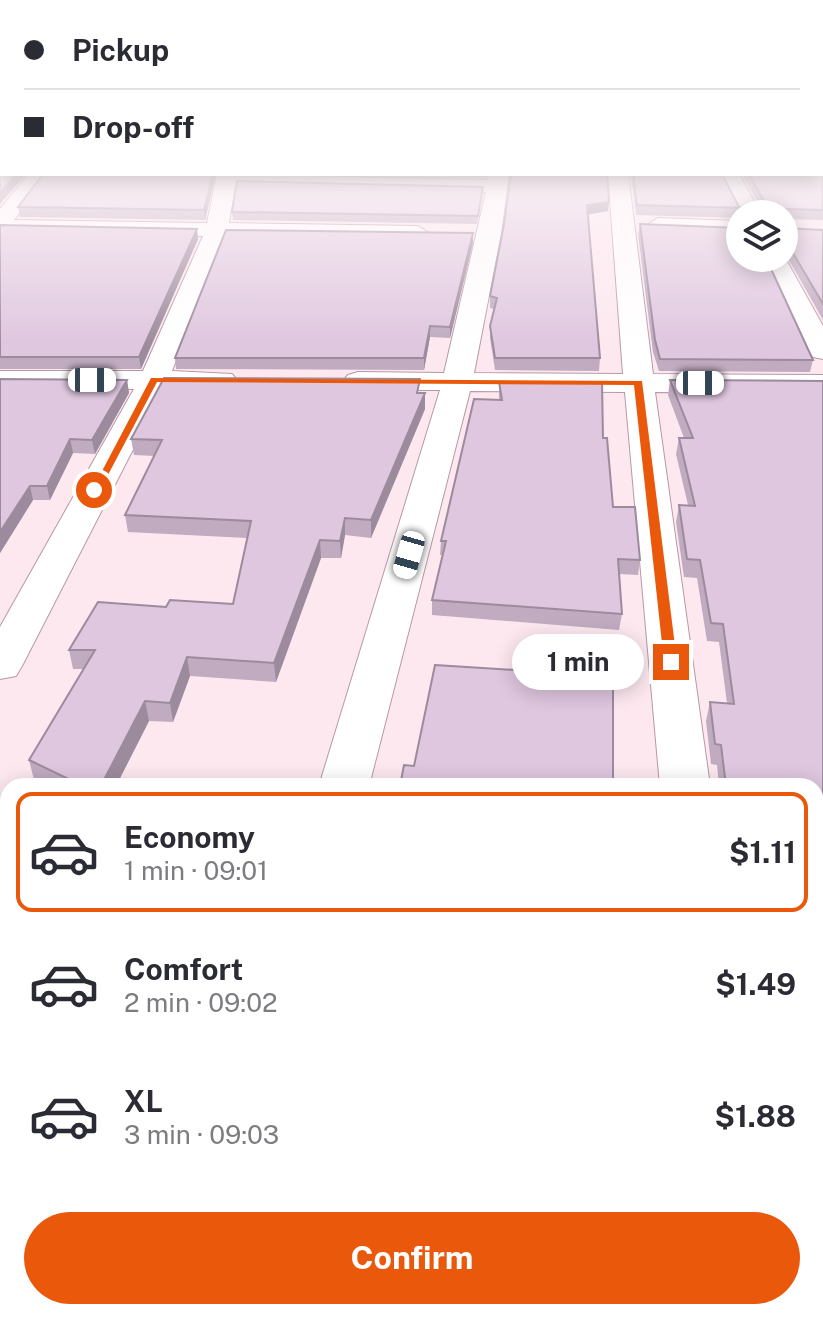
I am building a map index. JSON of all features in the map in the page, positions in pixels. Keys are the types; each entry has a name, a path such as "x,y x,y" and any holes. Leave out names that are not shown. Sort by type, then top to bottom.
{"street":[{"path":"0,666 154,380 218,222"},
{"path":"346,778 457,382 465,234 473,222"},
{"path":"0,224 465,234"},
{"path":"684,778 623,224 726,228"},
{"path":"781,272 823,351"},
{"path":"0,380 250,380"},
{"path":"330,381 823,384"}],"building":[{"path":"504,222 588,222 600,358 495,358 490,326 497,298 490,296"},
{"path":"640,224 726,227 726,272 772,272 813,360 660,359"},
{"path":"0,225 197,229 139,357 0,357"},
{"path":"798,229 823,230 823,304 798,262"},
{"path":"226,230 473,233 450,327 430,326 424,358 175,358"},
{"path":"164,378 420,379 417,393 425,393 371,520 345,518 340,541 320,540 274,663 187,657 170,703 145,701 105,778 66,778 29,760 95,650 69,650 98,602 166,607 170,600 233,604 251,521 125,515 162,440 131,439"},
{"path":"0,379 127,380 92,440 70,439 47,486 30,486 0,532"},
{"path":"670,380 823,381 823,778 725,778 721,745 715,744 710,702 734,704 723,624 711,623 700,560 687,559 679,505 695,506 679,438 693,438"},
{"path":"499,382 602,382 603,438 607,438 613,507 635,507 640,560 618,559 622,614 432,600 446,541 441,541 474,399 502,400"},
{"path":"435,665 613,676 613,778 402,778 404,765 414,766"}],"route":[{"path":"94,490 154,380 639,383 671,662"}]}
